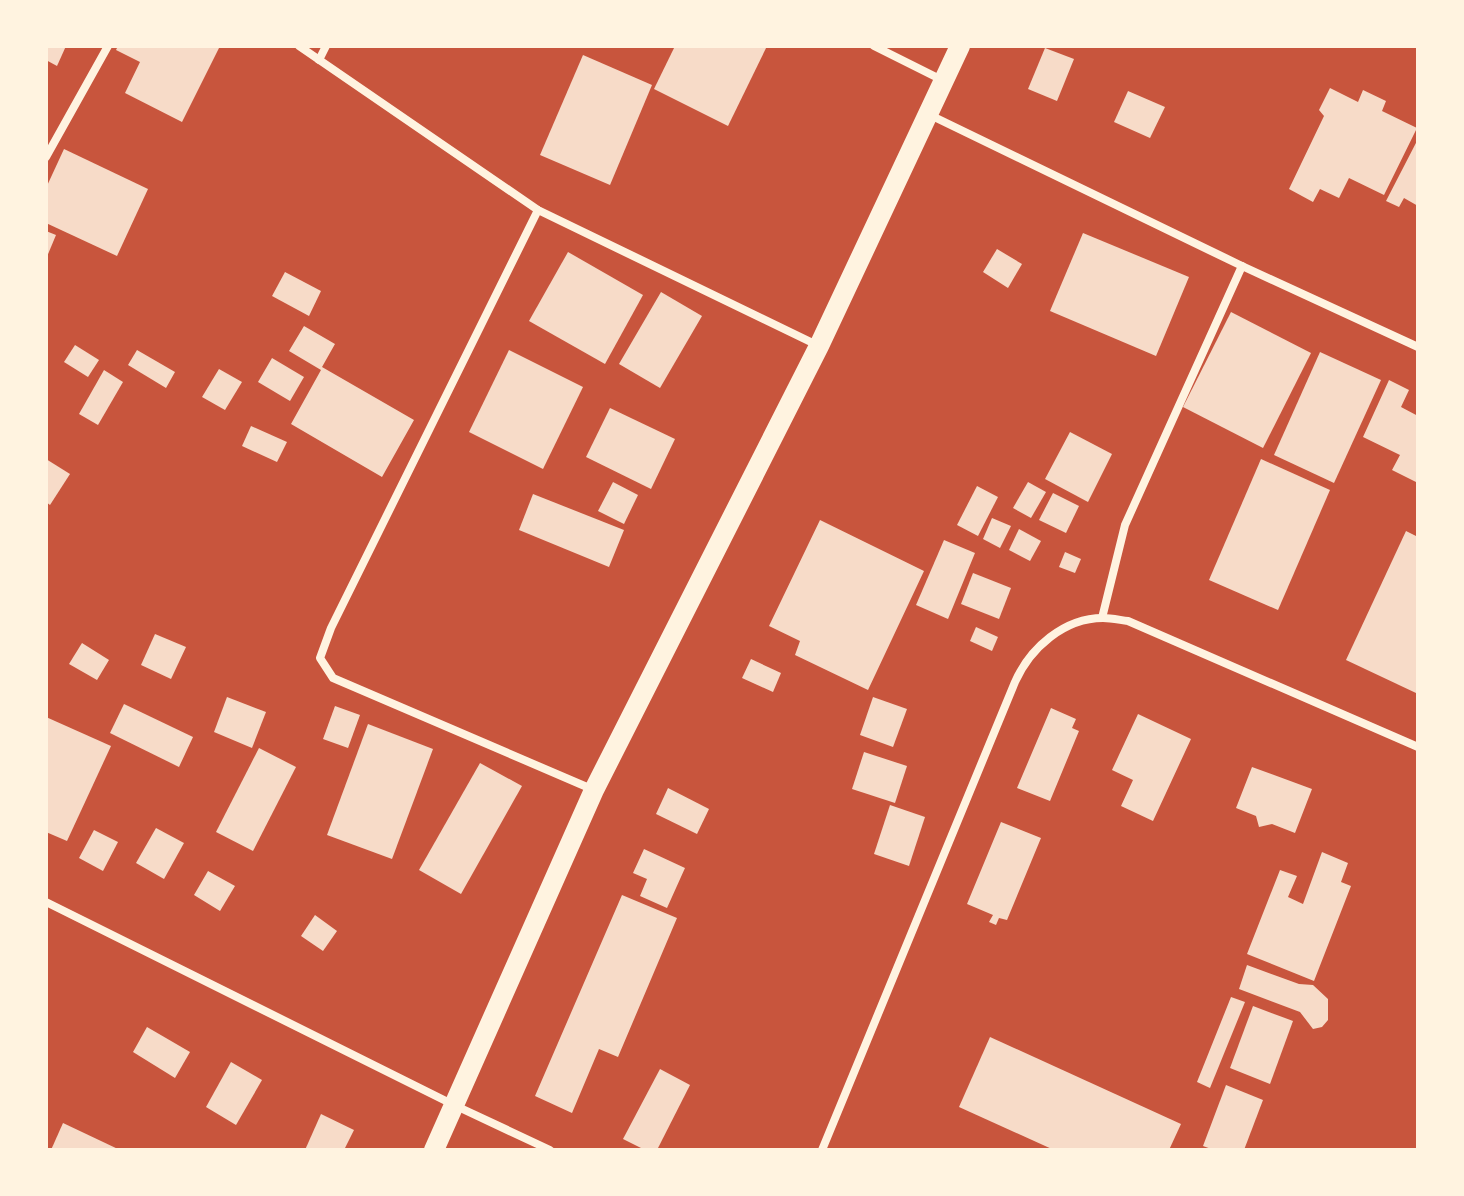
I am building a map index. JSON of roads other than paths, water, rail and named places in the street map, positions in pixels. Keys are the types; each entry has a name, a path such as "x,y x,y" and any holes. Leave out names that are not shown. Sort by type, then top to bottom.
{"main road":[{"path":"434,1150 594,790 819,346 960,46"}],"street":[{"path":"46,157 108,46"},
{"path":"299,46 538,210 819,346"},
{"path":"319,60 326,46"},
{"path":"874,46 944,81"},
{"path":"929,115 1418,347"},
{"path":"538,210 331,628 320,658 333,678 594,790"},
{"path":"1102,618 1125,525 1242,266"},
{"path":"822,1150 1023,665 1053,635 1077,622 1102,618 1128,621 1418,747"},
{"path":"46,902 550,1150"}]}
